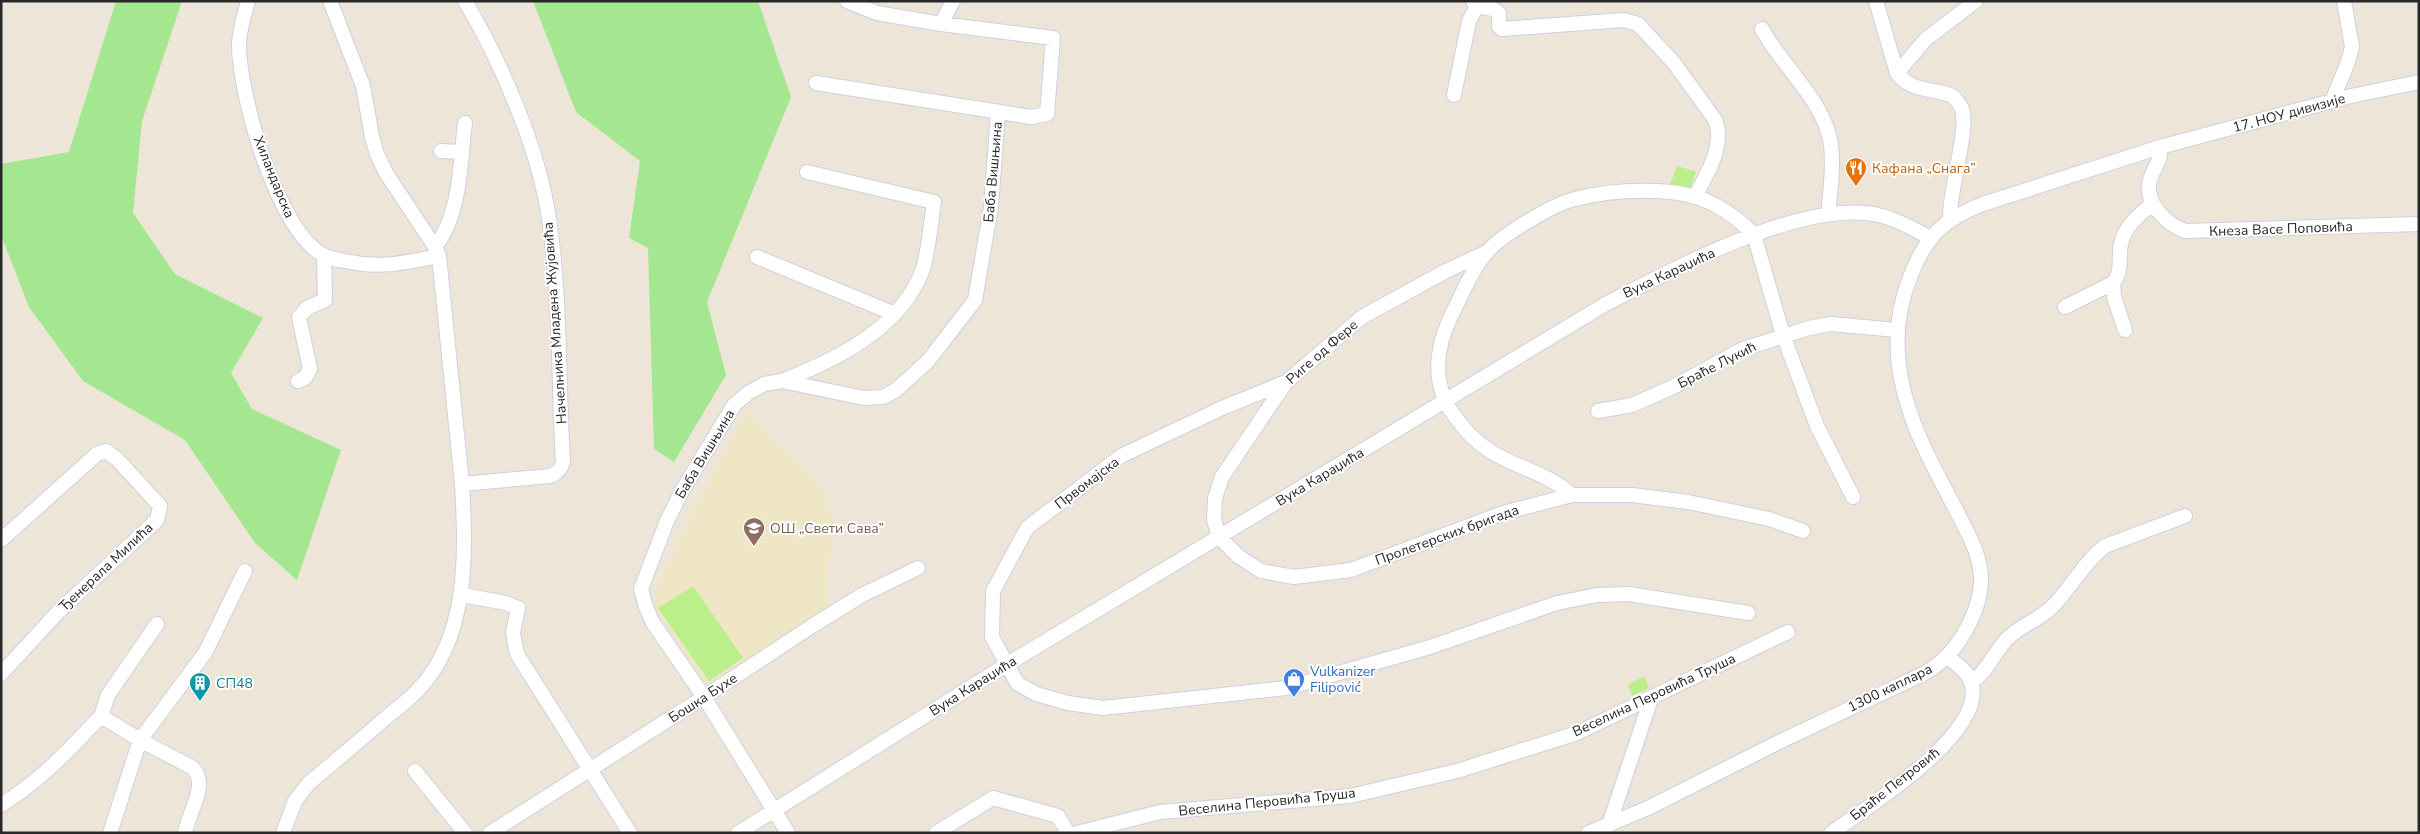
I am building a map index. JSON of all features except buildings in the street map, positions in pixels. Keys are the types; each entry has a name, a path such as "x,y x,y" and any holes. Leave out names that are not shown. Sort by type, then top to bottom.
{"street":[{"name":"Хиландарска","path":"248,1 240,46 253,126 282,205 295,228 308,244 324,256 368,266 391,265 437,252"},
{"path":"330,1 363,86 377,154 386,173 437,252"},
{"name":"Начелника Младена Жујовића","path":"462,484 550,476 556,474 562,468 563,462 556,298 549,218 532,151 512,99 487,38 465,1"},
{"path":"816,83 1031,117 1046,114 1052,38 941,24 877,13 847,1"},
{"path":"941,24 953,1"},
{"path":"1876,1 1897,73 1907,84 1953,96 1962,111 1963,124 1951,192 1950,219"},
{"path":"1897,73 1926,39 1976,1"},
{"path":"2332,101 2352,47 2344,1"},
{"path":"1454,95 1468,21 1475,4 1493,8 1499,13 1498,26 1502,29 1624,20 1638,24 1674,62 1716,121 1718,130 1717,152 1695,197"},
{"path":"1762,29 1817,108 1831,143 1832,161 1828,214"},
{"name":"17. НОУ дивизије","path":"1950,219 1983,204 2160,148 2332,101 2419,82"},
{"name":"Баба Вишњина","path":"704,697 653,623 641,589 667,520 734,405 748,392 764,384 782,381 874,399 883,397 896,390 928,361 975,300 991,207 998,112"},
{"path":"283,833 295,801 309,783 417,691 433,670 445,646 462,595 464,517 462,484 437,252 451,215 465,123"},
{"path":"2065,307 2113,283 2119,276 2121,244 2125,235 2135,219 2153,204 2149,186 2160,158 2160,148"},
{"path":"442,150 462,152"},
{"path":"782,381 822,365 866,338 900,310 922,273 934,202 807,172"},
{"path":"1572,495 1560,485 1493,455 1468,435 1445,401 1438,372 1438,355 1441,339 1466,287 1487,252 1506,235 1573,199 1641,190 1695,197 1715,204 1743,224 1754,235 1782,335 1817,426 1853,498"},
{"name":"Кнеза Васе Поповића","path":"2153,204 2169,222 2188,231 2419,224"},
{"name":"Вука Караџића","path":"738,833 1006,665 1604,305 1675,268 1754,235 1801,219 1828,214 1876,214 1912,228 1930,238"},
{"name":"1300 каплара","path":"1588,833 1610,825 1925,673 1948,657 1963,636 1975,610 1981,582 1979,561 1972,541 1910,414 1901,380 1897,330 1905,289 1917,261 1930,238 1950,219"},
{"name":"Риге од Фере","path":"1219,537 1214,520 1215,498 1222,477 1286,382 1362,317 1446,271 1487,252"},
{"path":"298,381 305,378 310,368 300,317 307,308 325,300 324,256"},
{"path":"757,257 895,314"},
{"path":"2113,283 2114,297 2125,330"},
{"name":"Браће Лукић","path":"1598,411 1632,405 1673,386 1743,349 1782,335 1830,324 1897,330"},
{"name":"Првомајска","path":"1286,382 1222,408 1121,456 1027,528 993,591 992,637 1006,665 1018,683 1036,694 1068,703 1104,708 1286,688 1430,648 1557,604 1597,596 1629,594 1748,613"},
{"name":"Ђенерала Милића","path":"1,540 97,454 106,451 117,459 160,506 157,520 58,612 1,674"},
{"name":"Пролетерских бригада","path":"1219,537 1238,556 1261,571 1294,577 1351,570 1502,513 1572,495 1632,495 1688,502 1769,519 1803,531"},
{"path":"1948,657 1972,682 1985,671 2007,639 2044,614 2060,599 2097,551 2104,546 2185,516"},
{"name":"Бошка Бухе","path":"490,833 862,595 918,568"},
{"path":"110,833 140,740 205,653 245,571"},
{"path":"462,595 506,603 518,608 513,633 517,654 630,833"},
{"path":"1,805 20,794 56,764 101,716 108,695 157,624"},
{"name":"Веселина Перовића Труша","path":"1077,833 1160,812 1350,796 1457,771 1577,732 1651,699 1788,632"},
{"name":"Браће Петровић","path":"1831,833 1917,770 1944,745 1959,727 1967,713 1973,693 1972,682"},
{"path":"704,697 788,833"},
{"path":"1610,825 1651,699"},
{"path":"101,716 140,740 193,768 198,774 200,785 185,833"},
{"path":"415,770 465,833"},
{"path":"936,833 993,798 1058,816 1068,833"}],"shaded area":[{"name":"ОШ „Свети Сава”","path":"748,410 767,435 790,453 822,488 835,525 828,568 827,609 707,687 657,611 655,591 695,506"}],"green space":[{"path":"116,1 182,1 142,121 133,213 175,274 263,318 231,373 252,409 341,450 297,580 255,543 185,440 83,381 29,307 1,235 1,164 69,152"},
{"path":"533,1 758,1 791,97 707,302 726,375 674,462 654,449 648,248 629,238 640,161 576,112"},
{"path":"1677,166 1696,172 1689,192 1670,185"},
{"path":"693,586 743,658 709,681 658,608"},
{"path":"1644,676 1649,688 1632,696 1628,685"}],"place":[{"name":"Кафана „Снага”","path":"1856,187"},
{"name":"ОШ „Свети Сава”","path":"754,547"},
{"name":"Vulkanizer Filipović","path":"1294,698"},
{"name":"СП48","path":"200,702"}]}
